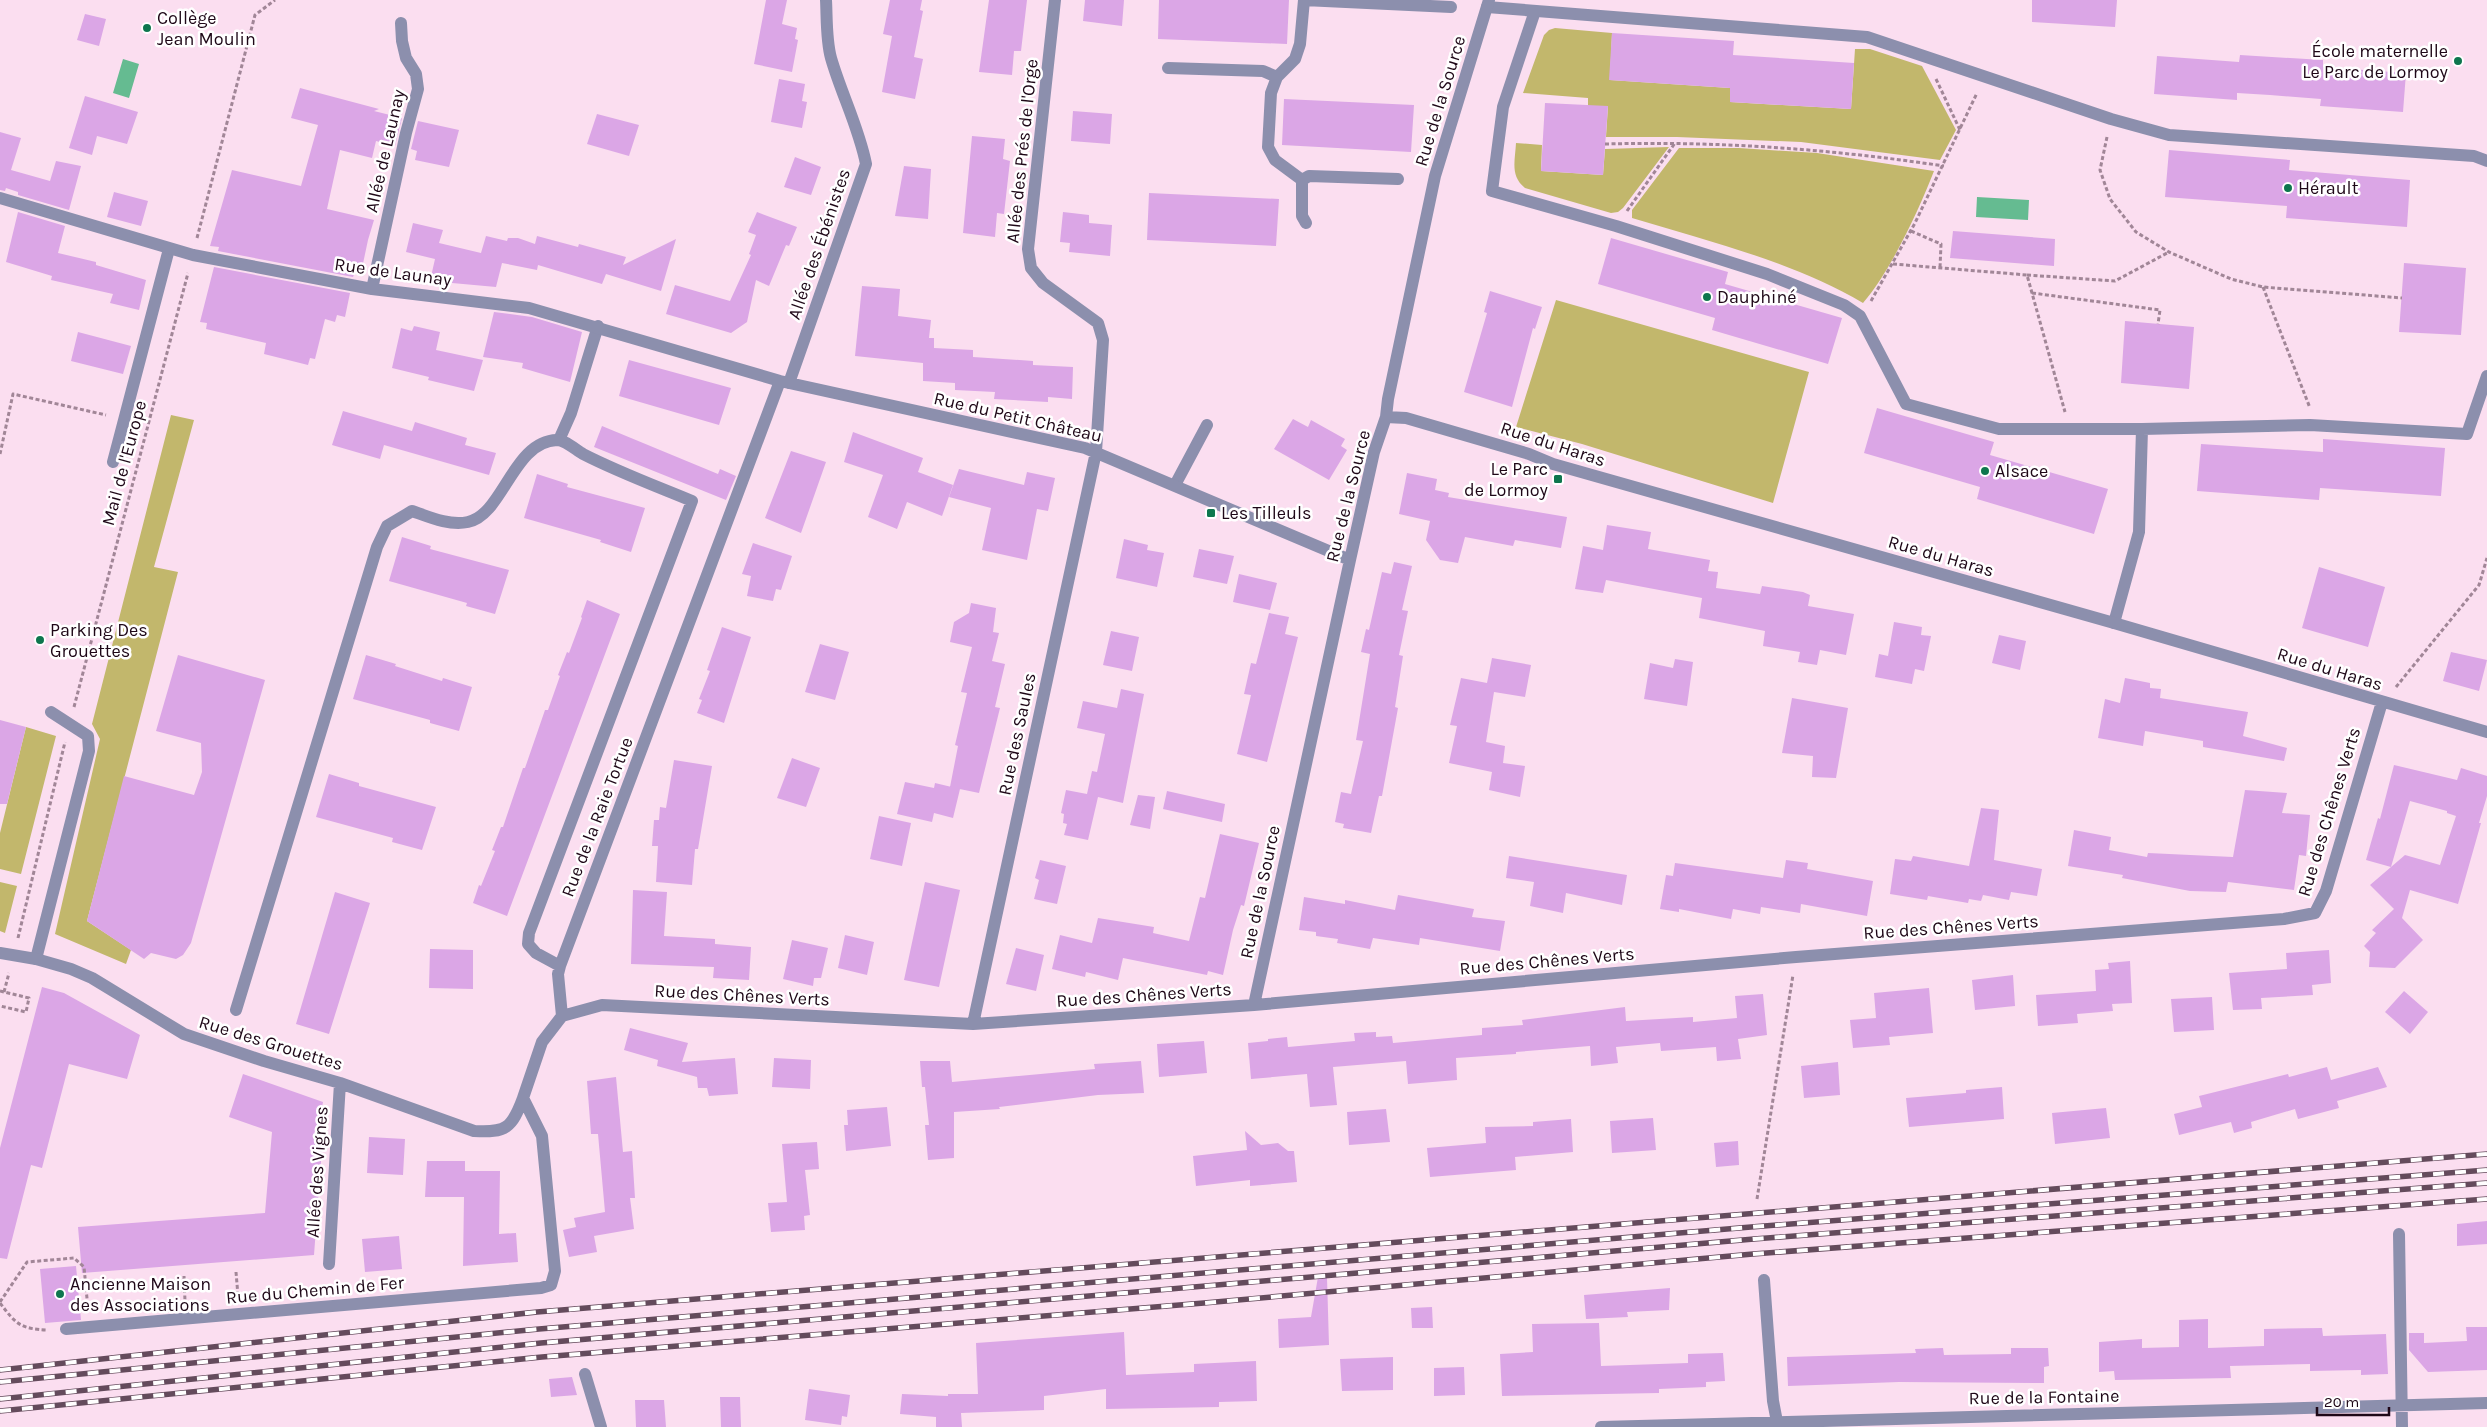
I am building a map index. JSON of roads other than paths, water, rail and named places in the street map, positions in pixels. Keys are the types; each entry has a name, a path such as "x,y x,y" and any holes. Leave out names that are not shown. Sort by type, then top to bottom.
{"street":[{"name":"Allée des Ébénistes","path":"784,382 866,164 862,145 849,114 830,55 826,0"},
{"name":"Allée des Prés de l'Orge","path":"1055,0 1028,249 1031,268 1043,283 1098,322 1103,340 1096,452"},
{"path":"1302,180 1275,160 1268,147 1271,93 1277,77 1294,59 1300,44 1304,0 1451,7"},
{"path":"1488,4 1535,11 1867,37 2111,119 2169,134 2474,156 2487,161"},
{"name":"Rue de la Source","path":"1254,1005 1374,452 1386,417 1435,176 1488,4"},
{"path":"1535,11 1503,107 1492,190 1616,226 1767,274 1844,305 1860,316 1906,404 1999,429 2070,430 2318,426 2467,434 2487,376"},
{"name":"Allée de Launay","path":"372,289 406,133 418,89 416,74 406,58 402,41 401,23"},
{"path":"1168,68 1263,71 1277,77"},
{"path":"1302,180 1309,176 1398,179"},
{"path":"1302,180 1302,216 1306,222"},
{"name":"Rue de Launay","path":"0,198 169,249 193,254 372,289 529,308 598,326 784,382"},
{"path":"113,462 169,249"},
{"path":"559,440 571,413 598,326"},
{"name":"Rue du Petit Château","path":"784,382 1085,448 1350,560"},
{"name":"Rue de la Raie Tortue","path":"562,1016 558,974 560,966 784,382"},
{"name":"Rue du Haras","path":"1386,417 1406,418 1529,454 1563,467 2114,623 2487,732"},
{"path":"1175,485 1207,425"},
{"path":"2114,623 2139,532 2142,429"},
{"path":"236,1010 376,547 387,526 412,511 443,522 469,522 487,510 526,454 541,442 559,440 584,454 692,502 529,933 528,944 536,954 560,966"},
{"name":"Rue des Saules","path":"973,1024 1096,452"},
{"name":"Rue des Chênes Verts","path":"562,1016 602,1005 973,1024 1254,1005 1796,957 2284,919 2315,913 2326,891 2382,702"},
{"path":"36,959 89,750 88,736 51,712"},
{"name":"Rue des Grouettes","path":"0,954 36,959 71,968 92,978 184,1034 264,1061 340,1082 474,1131 492,1132 505,1129 515,1119 523,1098"},
{"path":"523,1098 542,1042 562,1016"},
{"name":"Allée des Vignes","path":"329,1264 340,1082"},
{"name":"Rue du Chemin de Fer","path":"66,1329 541,1288 551,1285 555,1272 542,1136 523,1098"},
{"path":"2399,1234 2402,1427"},
{"path":"1764,1280 1773,1401 1778,1424"},
{"path":"586,1374 601,1427"},
{"name":"Rue de la Fontaine","path":"1601,1427 1778,1424 2487,1403"}],"railway":[{"path":"0,1370 537,1312 2487,1154"},
{"path":"0,1382 539,1329 1751,1227 2487,1170"},
{"path":"0,1399 541,1343 1754,1239 2487,1183"},
{"path":"0,1411 542,1357 1204,1303 1753,1254 2487,1199"}],"place":[{"name":"Collège Jean Moulin","path":"147,28"},
{"name":"École maternelle Le Parc de Lormoy","path":"2458,61"},
{"name":"Hérault","path":"2288,188"},
{"name":"Dauphiné","path":"1707,297"},
{"name":"Alsace","path":"1985,471"},
{"name":"Le Parc de Lormoy","path":"1558,479"},
{"name":"Les Tilleuls","path":"1211,513"},
{"name":"Parking Des Grouettes","path":"40,640"},
{"name":"Ancienne Maison des Associations","path":"60,1294"}]}
